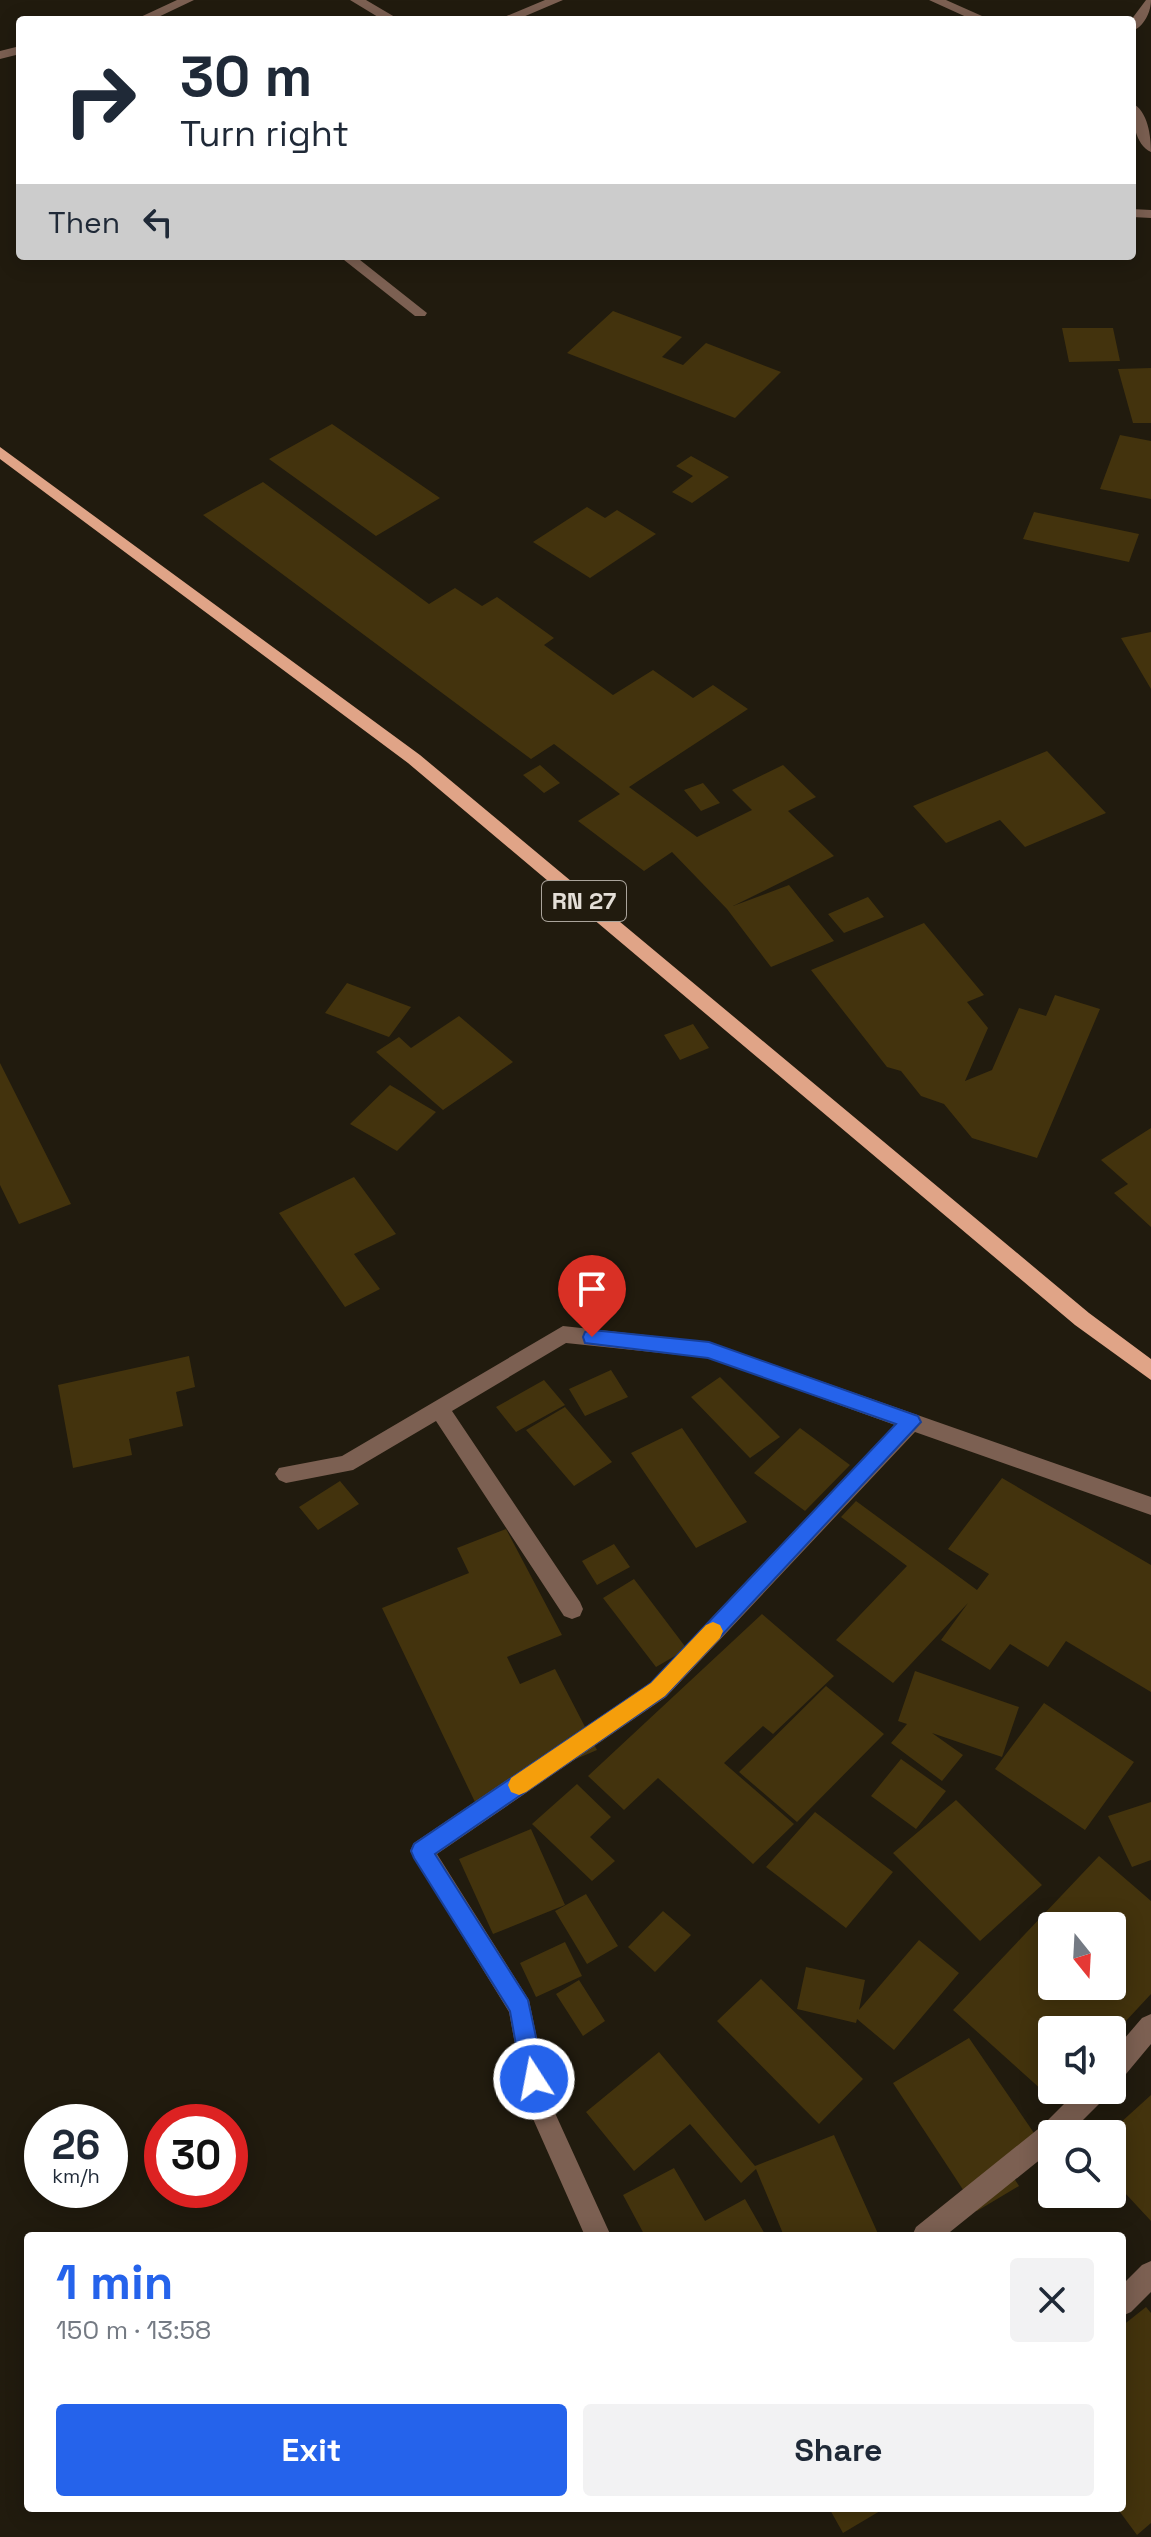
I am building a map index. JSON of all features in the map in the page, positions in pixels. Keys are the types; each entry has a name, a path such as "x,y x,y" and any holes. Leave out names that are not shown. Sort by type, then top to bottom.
{"main road":[{"name":"RN 27","path":"0,452 414,759 1082,1319 1151,1371"}],"street":[{"path":"150,16 188,0"},
{"path":"356,0 386,16"},
{"path":"515,16 557,0"},
{"path":"935,0 974,16"},
{"path":"1136,22 1151,2"},
{"path":"1136,116 1151,148"},
{"path":"351,260 420,313"},
{"path":"286,1474 346,1464 563,1334 709,1350 1151,1506"},
{"path":"439,1408 572,1609"},
{"path":"596,2232 538,2103 520,2008 422,1851 658,1690 911,1422"},
{"path":"1126,2055 1151,2026"},
{"path":"1066,2120 1081,2104"},
{"path":"930,2232 1038,2145"},
{"path":"1126,2299 1151,2274"}],"building":[{"path":"613,311 682,337 662,357 683,365 706,343 781,372 735,418 567,353"},
{"path":"1062,328 1113,328 1120,361 1069,362"},
{"path":"1151,368 1151,423 1133,423 1118,369"},
{"path":"332,424 440,498 376,536 269,459"},
{"path":"1120,435 1151,441 1151,499 1100,489"},
{"path":"691,456 729,477 692,503 672,492 693,476 676,466"},
{"path":"263,482 429,604 455,588 482,606 497,597 554,638 544,645 613,695 653,670 693,698 713,685 748,709 629,787 697,837 752,810 732,790 783,765 816,797 788,811 834,856 733,906 789,885 834,941 771,967 727,909 672,852 644,871 578,821 620,794 554,744 531,759 203,515"},
{"path":"587,507 605,518 617,510 656,534 590,578 533,542"},
{"path":"1034,512 1139,534 1129,562 1023,539"},
{"path":"1151,632 1151,689 1121,638"},
{"path":"1047,751 1106,813 1025,847 1000,820 946,843 913,806"},
{"path":"540,765 560,783 544,793 523,775"},
{"path":"703,783 720,803 701,811 684,790"},
{"path":"868,897 884,917 844,933 828,914"},
{"path":"924,923 984,995 967,1002 988,1028 965,1081 992,1070 1019,1008 1046,1016 1055,995 1100,1009 1037,1158 972,1138 944,1104 921,1096 901,1071 887,1067 811,970"},
{"path":"347,983 411,1007 389,1037 325,1013"},
{"path":"459,1016 513,1062 443,1110 376,1052 399,1037 411,1048"},
{"path":"693,1024 709,1048 680,1060 664,1035"},
{"path":"0,1063 71,1204 19,1224 0,1185"},
{"path":"390,1085 436,1112 397,1151 350,1124"},
{"path":"1151,1128 1151,1227 1114,1193 1128,1184 1101,1160"},
{"path":"354,1177 396,1234 354,1254 380,1289 345,1307 279,1213"},
{"path":"189,1356 195,1387 176,1392 183,1426 129,1439 132,1455 73,1468 58,1385"},
{"path":"611,1370 628,1397 585,1416 569,1389"},
{"path":"720,1377 780,1437 750,1458 691,1397"},
{"path":"544,1380 565,1405 516,1432 496,1407"},
{"path":"565,1407 612,1462 574,1486 526,1430"},
{"path":"682,1428 747,1522 696,1548 631,1453"},
{"path":"800,1428 850,1465 805,1511 754,1473"},
{"path":"1002,1478 1151,1565 1151,1692 1066,1641 1048,1667 1010,1644 990,1670 941,1640 968,1603 893,1683 836,1640 907,1566 841,1517 856,1501 977,1590 989,1574 948,1549"},
{"path":"340,1481 359,1504 318,1530 299,1507"},
{"path":"506,1529 562,1635 507,1657 520,1684 555,1669 597,1750 475,1802 382,1608 469,1573 457,1548"},
{"path":"614,1544 630,1567 597,1585 582,1561"},
{"path":"634,1579 687,1649 656,1667 603,1598"},
{"path":"762,1614 834,1676 773,1734 763,1726 724,1763 794,1824 753,1864 658,1778 624,1810 588,1776"},
{"path":"915,1671 1019,1707 1002,1757 932,1733 963,1755 942,1781 891,1743 907,1724 898,1721"},
{"path":"826,1686 884,1734 797,1822 739,1772"},
{"path":"1044,1703 1134,1762 1085,1830 995,1769"},
{"path":"901,1759 946,1791 916,1829 871,1796"},
{"path":"577,1784 611,1817 590,1837 615,1861 592,1881 532,1824"},
{"path":"956,1800 1042,1885 980,1941 893,1853"},
{"path":"1151,1802 1151,1860 1132,1867 1108,1816"},
{"path":"815,1812 893,1872 846,1928 766,1867"},
{"path":"531,1829 565,1905 493,1934 459,1859"},
{"path":"1099,1856 1151,1901 1151,1994 1126,2021 1126,2016 1038,2016 1038,2086 953,2010 1038,1920 1038,2000 1126,2000 1126,1912 1046,1912"},
{"path":"586,1894 618,1946 587,1964 555,1911"},
{"path":"663,1911 691,1935 655,1972 628,1947"},
{"path":"919,1940 959,1973 894,2050 857,2019 856,2023 797,2009 806,1967 865,1980 859,2010"},
{"path":"565,1942 582,1976 536,1997 520,1963"},
{"path":"761,1979 863,2079 819,2124 717,2021"},
{"path":"579,1980 605,2021 583,2036 556,1994"},
{"path":"969,2038 1038,2139 1038,2158 1012,2175 1019,2186 977,2211 893,2083"},
{"path":"659,2052 755,2166 834,2135 877,2232 782,2232 756,2169 741,2183 690,2124 634,2171 586,2112"},
{"path":"1151,2095 1151,2221 1126,2194 1126,2120 1123,2120"},
{"path":"674,2168 705,2221 745,2199 764,2232 643,2232 623,2195"},
{"path":"1146,2307 1151,2313 1151,2523 1137,2535 1120,2512 1126,2512 1126,2323"},
{"path":"831,2512 878,2512 843,2533"}],"slow traffic":[{"path":"519,1785 658,1690 713,1631"}],"route":[{"path":"534,2079 520,2008 422,1851 658,1690 911,1422 709,1350 592,1337"}]}
